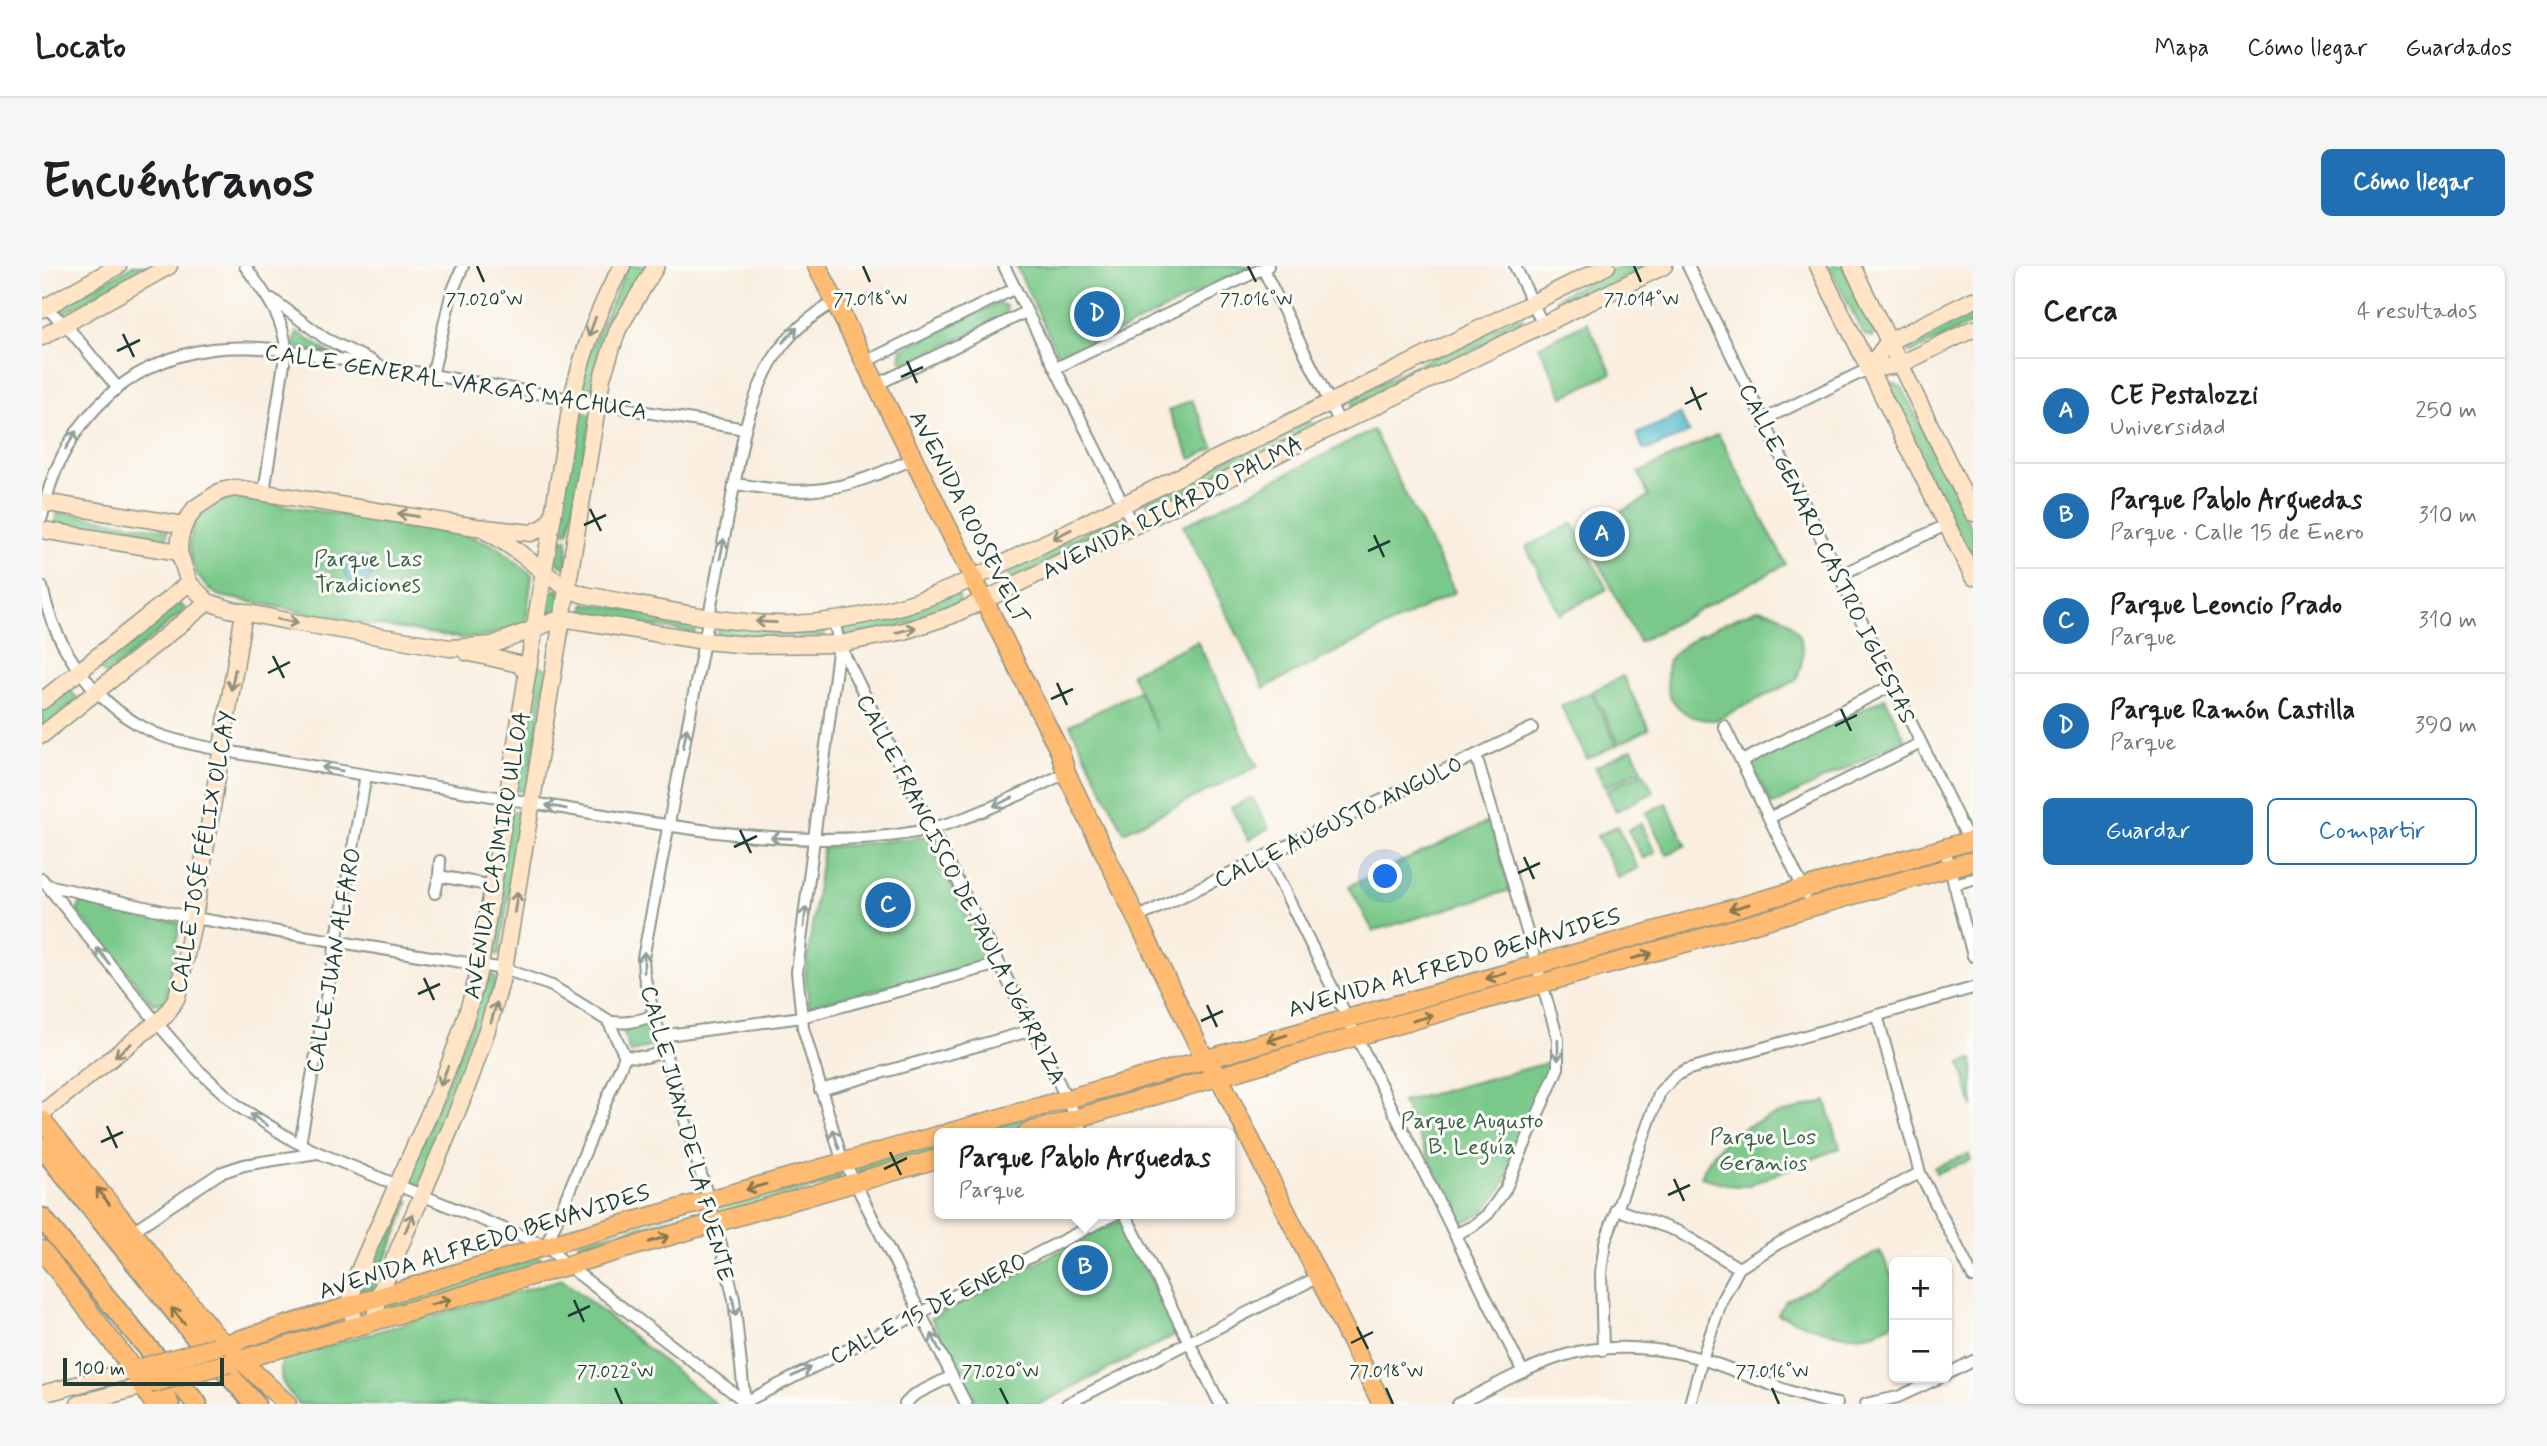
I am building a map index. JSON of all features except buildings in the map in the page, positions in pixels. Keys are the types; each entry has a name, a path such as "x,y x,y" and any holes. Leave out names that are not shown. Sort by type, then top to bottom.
{"highway":[{"path":"42,1147 198,1340 255,1404"},
{"path":"42,1218 135,1333 197,1404"},
{"path":"135,1333 169,1404"}],"main road":[{"path":"43,307 118,266"},
{"path":"42,337 169,266"},
{"name":"AVENIDA CASIMIRO ULLOA","path":"355,1326 350,1306 355,1280 441,1085 470,1009 480,965 572,398 593,324 622,266"},
{"name":"AVENIDA CASIMIRO ULLOA","path":"375,1320 378,1298 488,1029 505,970 602,379 618,329 656,266"},
{"name":"AVENIDA ROOSEVELT","path":"817,266 1060,752"},
{"name":"AVENIDA RICARDO PALMA","path":"567,590 748,622 791,624 834,620 919,601 974,578 1607,266"},
{"name":"AVENIDA RICARDO PALMA","path":"562,618 704,641 749,645 839,644 904,631 950,616 985,600 1340,423 1664,266"},
{"path":"1818,266 1973,578"},
{"path":"1852,266 1973,513"},
{"path":"1868,369 1888,342 1973,300"},
{"path":"1868,369 1899,365 1973,329"},
{"path":"552,520 545,527 531,533 475,527 235,488 220,491 195,508 184,525 179,552 189,583 208,601 244,612 450,648 519,664 528,672 542,664 553,674"},
{"path":"43,507 184,525"},
{"path":"552,520 553,530 563,536 569,535 577,527"},
{"path":"475,527 501,539 567,590"},
{"path":"42,530 179,552"},
{"path":"42,701 189,583"},
{"path":"42,735 208,601"},
{"name":"CALLE JOSÉ FÉLIX OLCAY","path":"42,1114 157,1023 166,1015 177,997 194,918 219,750 244,612"},
{"path":"450,648 492,645 562,618"},
{"path":"1060,752 1066,774 1210,1058"},
{"path":"1060,752 1073,766 1145,914 1219,1077 1382,1404"},
{"name":"AVENIDA ALFREDO BENAVIDES","path":"966,1128 1971,840"},
{"name":"AVENIDA ALFREDO BENAVIDES","path":"1081,1126 1219,1077 1357,1036 1810,908 1952,875 1973,861"},
{"path":"42,1119 219,1345 234,1361 274,1390 287,1404"},
{"name":"AVENIDA ALFREDO BENAVIDES","path":"42,1394 219,1345 546,1246 934,1137"},
{"name":"AVENIDA ALFREDO BENAVIDES","path":"79,1404 934,1160"},
{"path":"42,1250 137,1369 154,1404"},
{"path":"274,1390 271,1370 278,1349"}],"street":[{"path":"245,266 265,292 285,336 286,350 264,492"},
{"path":"432,376 451,295 463,266"},
{"path":"1004,266 1135,526"},
{"path":"1515,266 1543,325"},
{"name":"CALLE GENARO CASTRO IGLESIAS","path":"1688,266 1971,840"},
{"path":"1056,368 1265,267 1340,423"},
{"path":"865,362 1014,289"},
{"path":"265,292 326,339 386,368"},
{"name":"CALLE JUAN DE LA FUENTE","path":"745,1403 734,1299 715,1222 654,1015 644,975 643,958 734,484 756,391 770,361 783,342 816,313 835,302"},
{"path":"43,307 65,324 117,387"},
{"path":"876,385 1026,312"},
{"name":"CALLE GENERAL VARGAS MACHUCA","path":"43,507 50,480 80,425 117,387 141,373 192,352 245,347 286,350 745,429"},
{"path":"1763,420 1868,369"},
{"path":"734,484 814,491 873,477 913,459"},
{"path":"1840,575 1946,524"},
{"path":"42,587 52,624 64,649 98,691 118,709 153,732 219,750 667,827 755,837 813,839 897,835 931,828 991,807 1066,774"},
{"path":"834,620 839,644 797,972 802,1017 820,1090 845,1162 966,1404"},
{"name":"CALLE FRANCISCO DE PAULA UGARRIZA","path":"839,644 1081,1126"},
{"path":"1742,761 1893,685"},
{"path":"1724,726 1804,888 1810,908"},
{"name":"CALLE AUGUSTO ANGULO","path":"1145,914 1532,728"},
{"path":"1769,817 1921,743"},
{"path":"1455,1234 1473,1226 1488,1214 1506,1190 1558,1068 1558,1039 1476,755"},
{"name":"CALLE JUAN ALFARO","path":"300,1144 366,775"},
{"path":"1945,849 1973,956"},
{"path":"1267,856 1523,1372"},
{"path":"435,893 440,861"},
{"path":"1952,875 1973,879"},
{"path":"439,876 493,886"},
{"path":"44,882 194,918 505,970 552,986 608,1021 626,1023 654,1015"},
{"path":"44,882 157,1023 197,1069 239,1107 319,1153 546,1246 745,1403"},
{"path":"66,909 65,904 69,898 83,892"},
{"path":"660,1036 802,1017 999,964"},
{"path":"1603,1350 1601,1273 1605,1242 1660,1092 1675,1076 1686,1070 1973,988"},
{"path":"1877,1016 1920,1173 1973,1277"},
{"path":"546,1246 625,1056 608,1021"},
{"path":"820,1090 1033,1030"},
{"path":"625,1056 646,1057 664,1052"},
{"path":"131,1232 220,1173 244,1165 319,1153"},
{"path":"1690,1404 1702,1359 1723,1300 1739,1268 1777,1244 1920,1173"},
{"path":"1616,1209 1677,1231 1739,1268"},
{"name":"CALLE 15 DE ENERO","path":"745,1403 1105,1219"},
{"path":"1128,1219 1220,1404"},
{"path":"1067,1404 1318,1277"},
{"path":"1458,1404 1523,1372 1568,1355 1603,1350 1661,1349 1702,1359 1815,1400 1837,1404"},
{"path":"1952,1372 1973,1362"},
{"path":"905,1404 914,1395 952,1376"},
{"path":"1866,1404 1898,1397 1928,1383"},
{"path":"1089,1393 1096,1404"}],"green space":[{"path":"132,266 151,266 60,315 54,310"},
{"path":"628,266 648,266 623,310 595,390 578,387 584,363"},
{"path":"1016,266 1252,266 1061,361"},
{"path":"1620,266 1649,266 1563,308 1553,308 1557,297"},
{"path":"1829,266 1844,266 1875,329 1872,337 1864,335"},
{"path":"998,303 1006,306 1007,315 910,363 900,359 902,349"},
{"path":"1973,310 1973,323 1910,354 1904,342"},
{"path":"1523,317 1517,329 1352,407 1355,395 1511,319"},
{"path":"1587,322 1612,373 1563,397 1539,346"},
{"path":"297,332 333,355 294,347"},
{"path":"1893,383 1902,387 1973,532 1973,564 1887,393"},
{"path":"1192,400 1214,448 1191,459 1168,411"},
{"path":"574,412 592,414 569,532 558,530"},
{"path":"1305,421 1313,423 1314,428 1153,509 1147,503 1147,498"},
{"path":"1373,430 1455,592 1264,688 1183,526"},
{"path":"1718,434 1786,564 1639,642 1583,531 1649,497 1639,473"},
{"name":"Parque Las Tradiciones","path":"234,497 470,536 497,546 532,575 526,622 485,637 460,638 355,622 220,596 209,589 194,568 190,542 198,518 211,506"},
{"path":"57,512 168,530 165,543 54,526"},
{"path":"1117,516 1121,525 1013,579 1010,578 1008,569"},
{"path":"1573,523 1607,589 1560,614 1526,547"},
{"path":"554,535 560,539 568,539 567,569 552,559"},
{"path":"558,589 560,610 545,618 542,614 546,594"},
{"path":"956,593 960,598 958,607 894,629 846,635 843,632 843,625"},
{"path":"177,602 186,609 107,675 98,667"},
{"path":"585,603 697,621 695,633 583,615"},
{"path":"1757,609 1782,617 1798,633 1803,656 1795,681 1716,720 1698,719 1688,715 1678,707 1668,690 1669,661 1684,645"},
{"path":"719,623 826,627 824,637 717,636"},
{"path":"1197,641 1258,766 1124,832 1070,725 1138,691 1158,731 1131,673"},
{"path":"542,666 547,670 527,792 513,790 535,667"},
{"path":"1623,676 1649,729 1619,744 1593,691"},
{"path":"68,688 78,699 42,728 42,710"},
{"path":"1591,692 1617,745 1587,759 1561,706"},
{"path":"1885,698 1905,739 1772,805 1751,764"},
{"path":"1632,749 1642,769 1605,787 1595,767"},
{"path":"1643,772 1654,792 1616,811 1606,790"},
{"path":"1252,797 1269,828 1249,840 1231,808"},
{"path":"1666,803 1686,845 1667,855 1646,813"},
{"path":"509,811 523,813 499,955 485,952"},
{"path":"1490,821 1510,890 1373,931 1349,886"},
{"path":"1641,823 1655,853 1643,859 1628,830"},
{"path":"1617,826 1638,868 1618,878 1597,836"},
{"path":"927,836 989,962 809,1006 805,976 823,848"},
{"path":"1937,857 1939,863 1820,898 1818,891"},
{"path":"1799,899 1801,903 1550,974 1547,969"},
{"path":"81,902 180,923 166,1002 153,1004 77,912"},
{"path":"485,974 493,975 496,979 480,1040 419,1186 406,1180 474,1018 480,978"},
{"path":"1530,975 1531,979 1362,1026 1361,1023"},
{"path":"647,1023 654,1045 630,1053 623,1031"},
{"path":"1343,1027 1345,1031 1242,1061 1241,1058"},
{"path":"1973,1059 1973,1108 1961,1063"},
{"name":"Parque Augusto B. Leguía","path":"1554,1061 1553,1070 1502,1188 1484,1212 1461,1224 1402,1102"},
{"path":"1203,1066 1206,1077 1081,1111 1081,1101"},
{"name":"Parque Los Geranios","path":"1826,1101 1840,1148 1749,1185 1734,1186 1701,1177 1710,1159 1722,1144 1736,1133 1770,1117"},
{"path":"1065,1108 1067,1113 1065,1117 1026,1128 985,1128"},
{"path":"934,1142 934,1155 861,1175 858,1166"},
{"path":"1969,1154 1971,1160 1936,1173 1934,1167"},
{"path":"839,1171 841,1177 835,1182 728,1212 721,1211 721,1207 727,1202"},
{"path":"399,1196 410,1201 374,1288 361,1293 358,1286"},
{"path":"705,1209 708,1214 704,1221 579,1255 578,1242"},
{"path":"1121,1219 1178,1334 1040,1404 977,1404 931,1318"},
{"path":"1880,1251 1889,1270 1889,1325 1869,1334 1846,1335 1800,1323 1778,1314 1785,1301"},
{"path":"536,1255 544,1261 545,1267 391,1311 384,1307 388,1299"},
{"path":"562,1279 716,1404 299,1404 282,1380 282,1361 291,1356"},
{"path":"330,1319 333,1326 264,1347 257,1340"}],"water":[{"path":"1680,414 1689,433 1648,450 1643,449 1637,434"},
{"path":"359,556 369,560 373,570 369,580 359,584 349,580 345,570 349,560"}],"place":[{"name":"Parque Ramón Castilla","path":"1097,314"},
{"name":"CE Pestalozzi","path":"1602,534"},
{"name":"Parque Leoncio Prado","path":"888,905"},
{"name":"Parque Pablo Arguedas","path":"1085,1268"}]}
